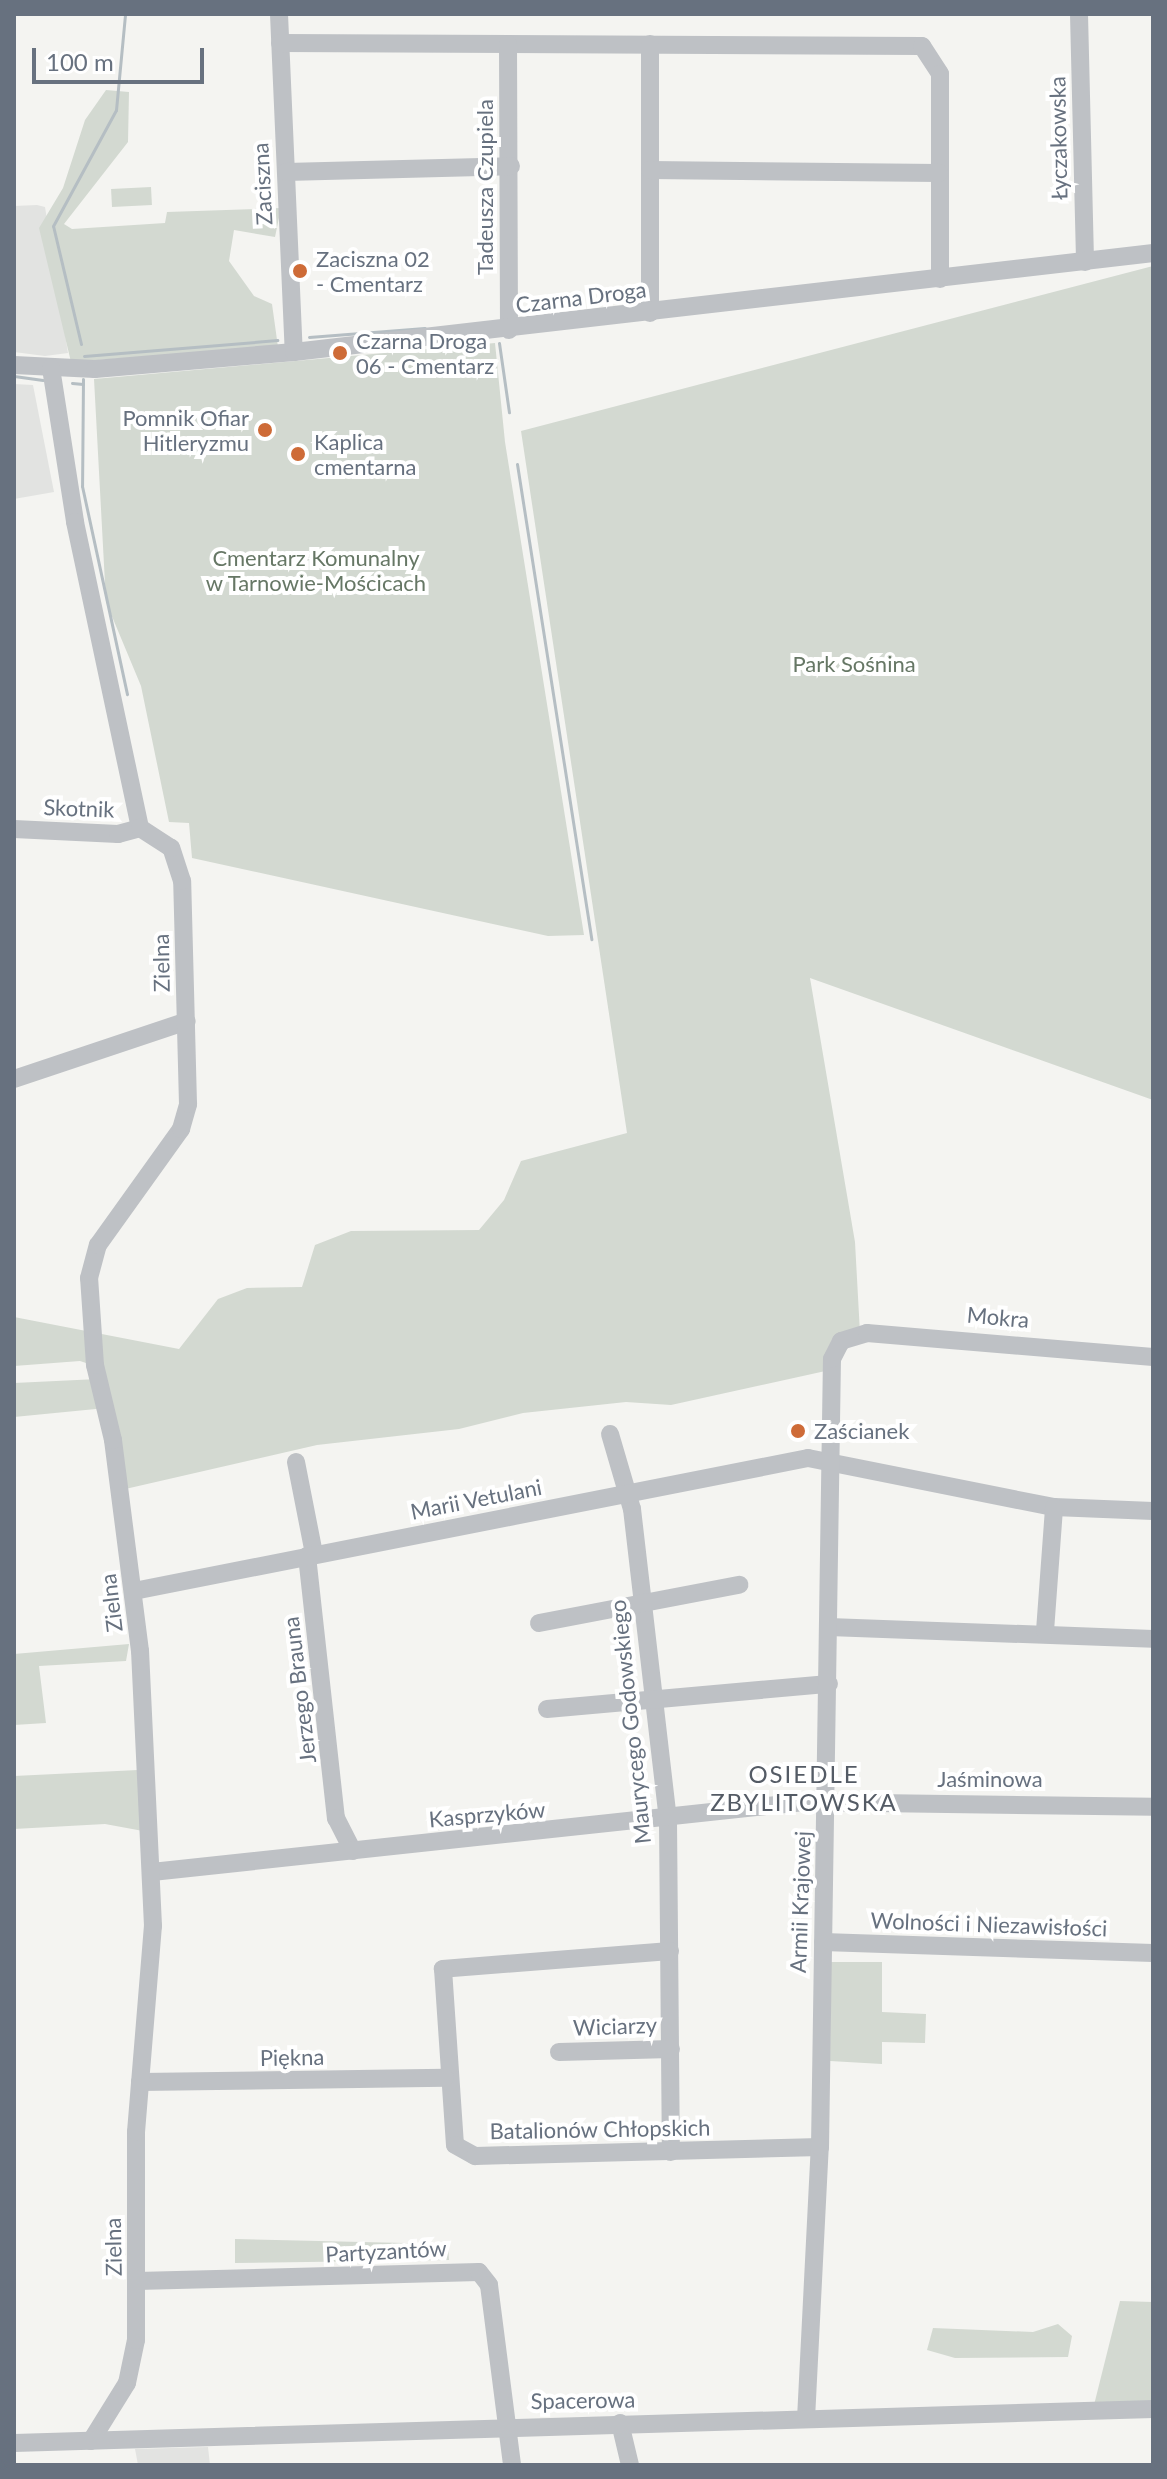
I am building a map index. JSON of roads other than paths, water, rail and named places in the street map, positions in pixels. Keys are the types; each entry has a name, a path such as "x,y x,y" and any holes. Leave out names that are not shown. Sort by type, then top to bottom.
{"street":[{"name":"Zaciszna","path":"279,14 294,352"},
{"name":"Łyczakowska","path":"1079,14 1085,262"},
{"path":"280,43 922,46 940,74 940,279"},
{"name":"Tadeusza Czupiela","path":"508,44 511,166 509,330"},
{"path":"650,44 650,313"},
{"path":"286,172 511,166"},
{"path":"650,170 939,173"},
{"name":"Czarna Droga","path":"14,365 51,368 294,352 509,330 1153,253"},
{"path":"51,368 75,522 140,828"},
{"name":"Skotnik","path":"14,829 118,834 140,828"},
{"name":"Zielna","path":"91,2441 108,2418 132,2367 137,2281 140,2082 152,1872 134,1591 95,1365 90,1263 137,1182 186,1120 187,1021 182,881 171,848 140,828"},
{"path":"14,1079 187,1021"},
{"name":"Mokra","path":"841,1341 867,1333 1153,1357"},
{"name":"Armii Krajowej","path":"806,2419 820,2147 829,1684 828,1381 841,1341"},
{"name":"Maurycego Godowskiego","path":"610,1434 626,1494 668,1821 671,2152"},
{"path":"828,1459 1054,1507 1153,1511"},
{"name":"Marii Vetulani","path":"134,1591 626,1494 828,1459"},
{"name":"Jerzego Brauna","path":"296,1462 311,1555 336,1818 353,1851"},
{"path":"1045,1631 1054,1507"},
{"path":"539,1623 739,1585"},
{"path":"829,1627 1045,1631 1153,1639"},
{"path":"547,1709 829,1684"},
{"name":"Kasprzyków","path":"152,1872 668,1821 827,1801"},
{"name":"Jaśminowa","path":"827,1801 1153,1807"},
{"path":"306,1856 327,1840 336,1818"},
{"name":"Wolności i Niezawisłości","path":"823,1942 1153,1953"},
{"name":"Batalionów Chłopskich","path":"670,1951 443,1969 445,2078 462,2152 671,2152 820,2147"},
{"name":"Wiciarzy","path":"559,2052 671,2049"},
{"name":"Piękna","path":"140,2082 445,2078"},
{"name":"Partyzantów","path":"137,2281 479,2272 489,2285 502,2426"},
{"name":"Spacerowa","path":"14,2443 502,2426 1153,2409"},
{"path":"108,2418 113,2440"},
{"path":"620,2423 630,2465"},
{"path":"502,2426 512,2465"}],"waterway":[{"path":"81,344 53,226 116,110 125,14"},
{"path":"309,337 425,328"},
{"path":"84,356 277,340"},
{"path":"499,343 509,412"},
{"path":"14,376 43,380"},
{"path":"83,379 82,486 127,694"},
{"path":"72,383 83,384"},
{"path":"517,464 591,939"}],"place":[{"name":"Zaciszna 02 - Cmentarz","path":"300,271"},
{"name":"Czarna Droga 06 - Cmentarz","path":"340,353"},
{"name":"Pomnik Ofiar Hitleryzmu","path":"265,430"},
{"name":"Kaplica cmentarna","path":"298,454"},
{"name":"Zaścianek","path":"798,1431"}],"district":[{"name":"OSIEDLE ZBYLITOWSKA","path":"804,1788"}],"park label":[{"name":"Cmentarz Komunalny w Tarnowie-Mościcach","path":"316,570"},
{"name":"Park Sośnina","path":"854,664"}]}
